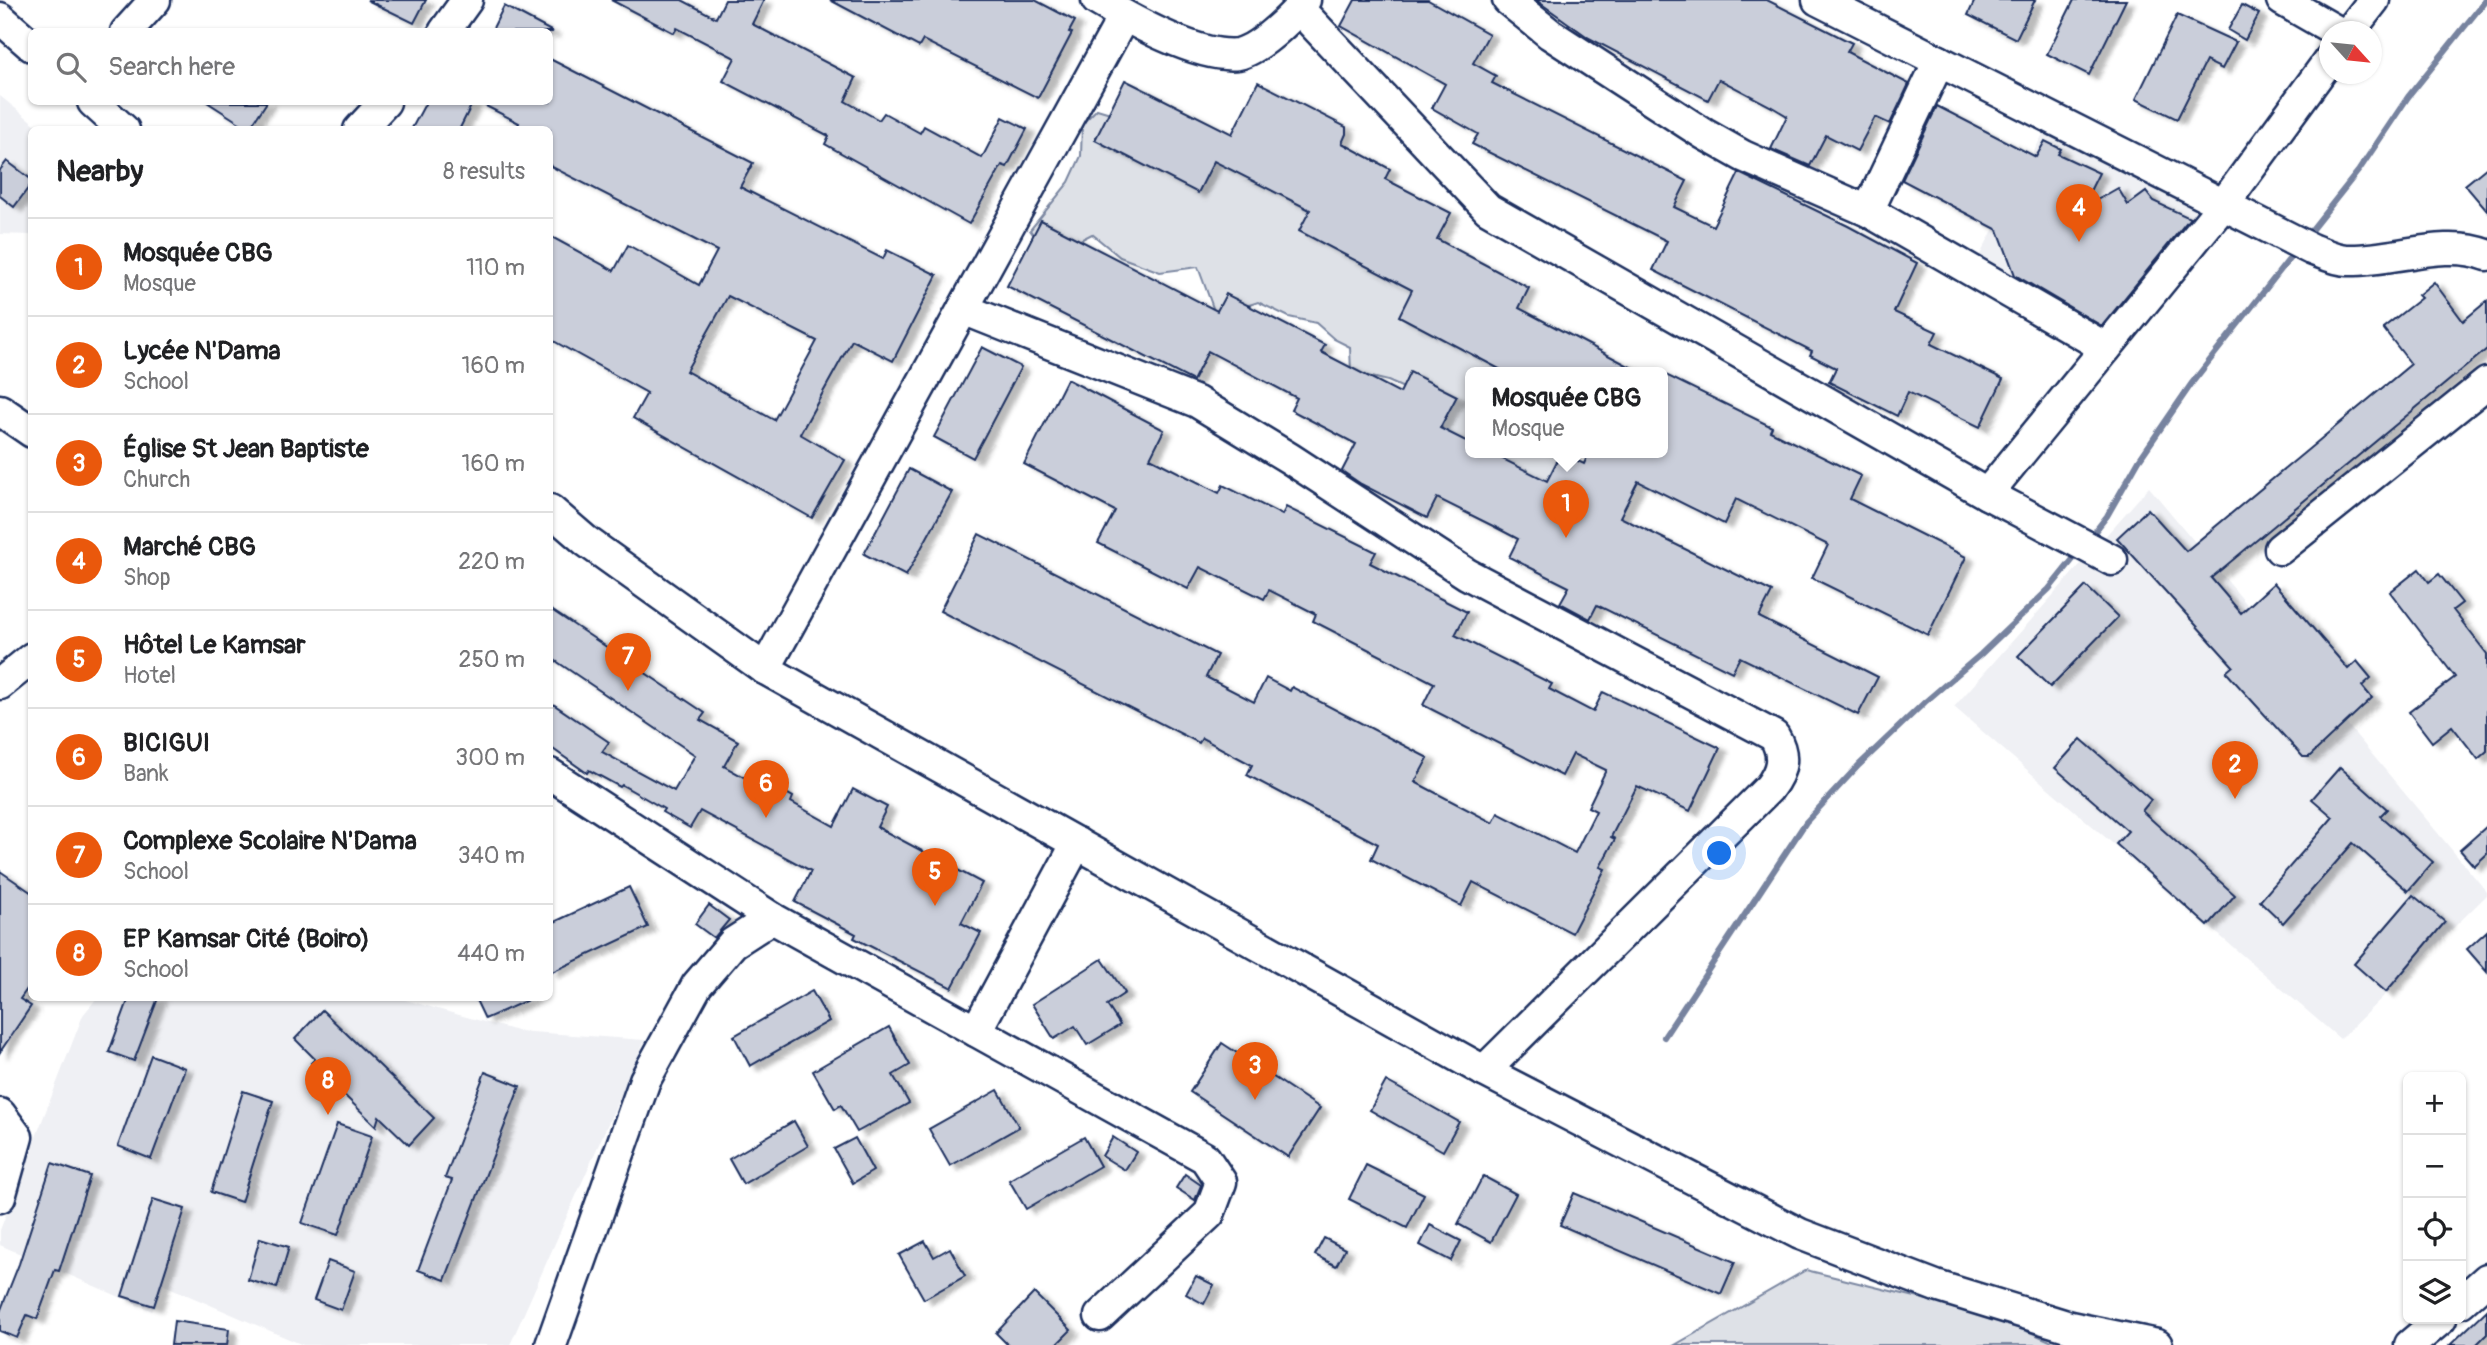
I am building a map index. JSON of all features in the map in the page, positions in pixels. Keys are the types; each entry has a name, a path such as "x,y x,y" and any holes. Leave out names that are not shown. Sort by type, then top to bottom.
{"street":[{"path":"130,28 155,0"},
{"path":"447,28 467,0"},
{"path":"1097,0 1124,16 1203,52 1239,54 1269,37 1302,5 1488,209 1995,498 2101,554"},
{"path":"1508,0 1550,34 1704,134 1743,156 1868,211 2106,348"},
{"path":"1818,0 2311,249 2346,261 2437,250 2479,252 2487,256"},
{"path":"2283,0 2319,21"},
{"path":"2358,21 2374,0"},
{"path":"765,669 1124,16"},
{"path":"0,18 28,42"},
{"path":"1868,211 1939,61"},
{"path":"1995,498 2106,348 2230,209 2319,74"},
{"path":"96,105 120,126"},
{"path":"363,126 382,105"},
{"path":"962,309 1197,402 1289,458 1466,574 1774,736 1781,747 1782,762 1778,776 1769,788 1484,1072"},
{"path":"2280,550 2487,383"},
{"path":"0,410 28,429"},
{"path":"553,513 586,541 765,669 1484,1072 1800,1234 1950,1290 2070,1327 2157,1345"},
{"path":"0,684 28,661"},
{"path":"553,776 772,918 1205,1158 1221,1182 1209,1214 1100,1316"},
{"path":"976,1031 1077,843"},
{"path":"551,1345 645,1080 697,985 733,943 772,918"},
{"path":"0,1114 17,1137 0,1197"},
{"path":"2466,1298 2487,1279"},
{"path":"2410,1345 2435,1324"}],"shaded area":[{"path":"0,96 37,126 28,126 28,235 0,234"},
{"path":"1097,109 1177,133 1245,149 1518,367 1465,367 1465,458 1447,445 1441,425 1442,405 1388,381 1351,372 1350,347 1334,339 1316,323 1289,317 1258,302 1216,316 1198,267 1160,272 1120,257 1092,234 1049,256 1030,230 1069,182 1081,156 1082,124"},
{"path":"2044,132 2204,207 2102,347 1968,278"},
{"path":"1465,458 1568,458 1574,470 1542,491 1527,469 1500,483"},
{"path":"2149,487 2487,892 2487,895 2340,1039 1954,707"},
{"path":"95,1001 409,1001 517,1031 645,1040 510,1345 303,1345 164,1285 152,1311 0,1245 0,1230 83,1015"},
{"path":"1806,1270 1996,1317 2059,1345 1675,1345"}],"building":[{"path":"367,0 426,0 414,23"},
{"path":"611,0 682,0 716,18 725,0 764,0 752,24 856,78 845,101 879,120 884,113 920,133 924,126 982,158 1003,117 1027,129 1007,167 1002,165 969,224 825,144 829,136 723,81 735,58 677,28 674,33"},
{"path":"830,0 1035,0 1075,21 1069,32 1072,33 1038,98 923,40 919,47"},
{"path":"1355,0 1428,0 1489,34 1473,63 1496,76 1492,83 1687,181 1674,207 1713,226 1739,173 1917,263 1894,312 1937,332 1931,344 2003,379 1980,427 1908,392 1897,416 1829,382 1836,368 1810,355 1812,351 1653,270 1667,241 1472,144 1478,134 1432,108 1445,84 1341,26"},
{"path":"1536,0 1767,0 1852,43 1847,52 1909,84 1890,124 1875,117 1857,151 1826,135 1810,166 1771,149 1787,116 1719,79 1708,100 1589,38"},
{"path":"1975,0 2035,0 2016,39 1968,15"},
{"path":"2074,0 2126,0 2089,75 2047,54"},
{"path":"2242,5 2259,14 2245,40 2228,30"},
{"path":"504,6 545,28 493,28"},
{"path":"2177,15 2236,42 2222,69 2206,61 2177,119 2136,99"},
{"path":"553,61 753,163 740,187 883,259 887,250 937,275 893,361 852,340 800,434 845,460 812,518 633,418 647,393 553,341 553,238 614,271 628,245 699,285 717,251 553,168 553,126 518,126 519,123 484,105 553,105","holes":["728,296 817,341 774,420 686,371"]},
{"path":"1125,80 1232,134 1258,82 1346,127 1342,143 1390,169 1385,179 1451,213 1437,239 1529,288 1519,308 1631,367 1496,367 1399,316 1412,290 1299,231 1310,210 1214,161 1198,193 1095,140"},
{"path":"212,105 265,105 251,126 244,126"},
{"path":"424,105 472,105 461,126 413,126"},
{"path":"1937,106 2036,157 2045,141 2061,149 2058,154 2099,173 2081,209 2118,188 2128,205 2146,192 2153,201 2190,218 2102,326 2015,275 1998,230 1902,180"},
{"path":"7,161 28,177 28,188 14,207 0,196 0,170"},
{"path":"2487,167 2487,211 2465,185"},
{"path":"1041,220 1217,311 1226,294 1325,345 1321,352 1400,393 1410,372 1457,396 1440,428 1465,440 1465,458 1501,458 1547,481 1558,458 1571,458 1584,464 1586,458 1668,458 1668,376 1772,427 1770,431 1861,476 1850,499 1966,557 1928,635 1812,578 1828,545 1736,499 1724,524 1638,481 1620,517 1772,592 1759,617 1878,677 1858,715 1740,657 1732,672 1597,605 1590,619 1560,603 1569,587 1509,557 1518,539 1437,498 1427,518 1361,484 1342,471 1356,444 1291,410 1297,398 1208,351 1193,381 1007,286"},
{"path":"2434,282 2463,321 2487,301 2487,349 2211,578 2241,613 2274,583 2348,669 2357,661 2371,678 2362,686 2372,698 2309,757 2303,757 2226,672 2233,666 2117,538 2148,509 2186,551 2411,364 2383,328 2421,298 2418,295"},
{"path":"982,347 1021,367 973,458 934,437"},
{"path":"1067,379 1164,430 1150,458 1219,493 1223,485 1282,515 1286,507 1376,552 1370,563 1467,612 1455,635 1552,684 1549,689 1593,712 1603,692 1720,748 1690,811 1637,786 1611,837 1615,839 1600,867 1605,869 1572,933 1473,882 1461,906 1371,859 1378,844 1247,775 1252,765 1202,738 1199,743 940,611 979,534 1217,655 1206,677 1254,702 1266,678 1290,691 1292,687 1428,758 1415,782 1493,823 1498,813 1575,853 1596,811 1588,807 1606,770 1573,754 1562,776 1423,705 1434,683 1313,621 1316,614 1269,590 1264,599 1200,567 1188,589 1098,543 1115,511 1024,464"},
{"path":"909,469 952,492 906,576 864,554"},
{"path":"2419,569 2429,582 2439,574 2462,603 2453,610 2487,654 2487,751 2478,759 2452,726 2432,742 2409,712 2455,677 2390,592"},
{"path":"2086,586 2118,617 2050,687 2018,656"},
{"path":"553,611 705,713 700,720 738,741 724,766 769,791 772,785 793,797 791,802 834,826 853,789 887,807 877,827 982,883 961,923 981,933 952,988 854,938 856,934 795,902 811,871 700,811 690,828 662,812 664,809 622,785 620,787 589,770 587,773 553,749 553,704 609,742 602,752 674,791 695,755 553,659"},
{"path":"2081,739 2151,800 2142,811 2235,895 2208,926 2116,844 2128,831 2055,768"},
{"path":"2340,767 2387,809 2380,816 2433,862 2408,891 2353,843 2283,923 2260,901 2333,817 2312,799"},
{"path":"2487,826 2487,854 2474,866 2460,850"},
{"path":"0,871 28,890 28,988 20,999 31,1006 0,1052"},
{"path":"629,887 648,927 553,972 553,923"},
{"path":"2413,895 2445,922 2386,992 2354,964"},
{"path":"709,905 729,920 714,938 695,924"},
{"path":"2487,931 2487,972 2467,949"},
{"path":"1102,959 1125,993 1107,1005 1120,1025 1087,1045 1075,1026 1054,1039 1032,1004"},
{"path":"812,991 829,1021 750,1066 734,1036"},
{"path":"128,1001 157,1001 134,1061 109,1052"},
{"path":"476,1001 525,1001 485,1019"},
{"path":"322,1010 434,1118 409,1145 379,1116 376,1126 311,1063 315,1059 295,1039"},
{"path":"889,1027 910,1065 893,1075 909,1103 857,1132 841,1105 835,1109 813,1071"},
{"path":"1222,1043 1320,1108 1288,1157 1190,1092"},
{"path":"151,1055 185,1068 151,1159 118,1146"},
{"path":"485,1072 520,1086 445,1280 418,1270 452,1180 445,1178"},
{"path":"1386,1081 1459,1122 1443,1151 1370,1110"},
{"path":"998,1090 1019,1127 950,1166 929,1129"},
{"path":"243,1091 273,1101 241,1202 211,1192"},
{"path":"794,1121 808,1146 743,1184 729,1159"},
{"path":"337,1124 372,1136 338,1235 302,1223"},
{"path":"1084,1137 1100,1166 1026,1209 1009,1180"},
{"path":"1113,1137 1136,1152 1125,1170 1102,1156"},
{"path":"855,1138 873,1171 853,1183 834,1149"},
{"path":"52,1163 90,1176 59,1271 55,1270 37,1319 27,1315 17,1338 0,1331 0,1312 19,1264"},
{"path":"1366,1165 1424,1194 1407,1228 1349,1199"},
{"path":"1185,1174 1201,1185 1195,1200 1176,1188"},
{"path":"1483,1176 1516,1194 1491,1242 1458,1224"},
{"path":"1574,1193 1735,1262 1721,1294 1560,1225"},
{"path":"153,1199 185,1209 154,1306 122,1296"},
{"path":"1430,1225 1461,1241 1451,1261 1420,1245"},
{"path":"260,1238 289,1247 277,1288 248,1280"},
{"path":"1324,1238 1345,1249 1336,1266 1315,1255"},
{"path":"925,1241 934,1257 950,1248 965,1276 924,1299 899,1255"},
{"path":"328,1261 355,1271 341,1310 314,1300"},
{"path":"1196,1276 1214,1285 1204,1304 1186,1294"},
{"path":"1034,1293 1071,1330 1056,1345 1008,1345 996,1333"},
{"path":"2487,1310 2487,1334 2476,1345 2450,1345"},
{"path":"174,1321 229,1329 227,1345 171,1345"}],"waterway":[{"path":"2305,238 2359,170 2408,97 2486,0"},
{"path":"2089,539 2107,516 2139,460 2192,383 2297,249"},
{"path":"1664,1037 1806,822 1859,765 2049,589 2078,553"}],"place":[{"name":"Marché CBG","path":"2079,242"},
{"name":"Mosquée CBG","path":"1566,538"},
{"name":"Complexe Scolaire N'Dama","path":"628,691"},
{"name":"Lycée N'Dama","path":"2235,799"},
{"name":"BICIGUI","path":"766,818"},
{"name":"Hôtel Le Kamsar","path":"935,906"},
{"name":"Église St Jean Baptiste","path":"1255,1100"},
{"name":"EP Kamsar Cité (Boiro)","path":"328,1115"}]}
